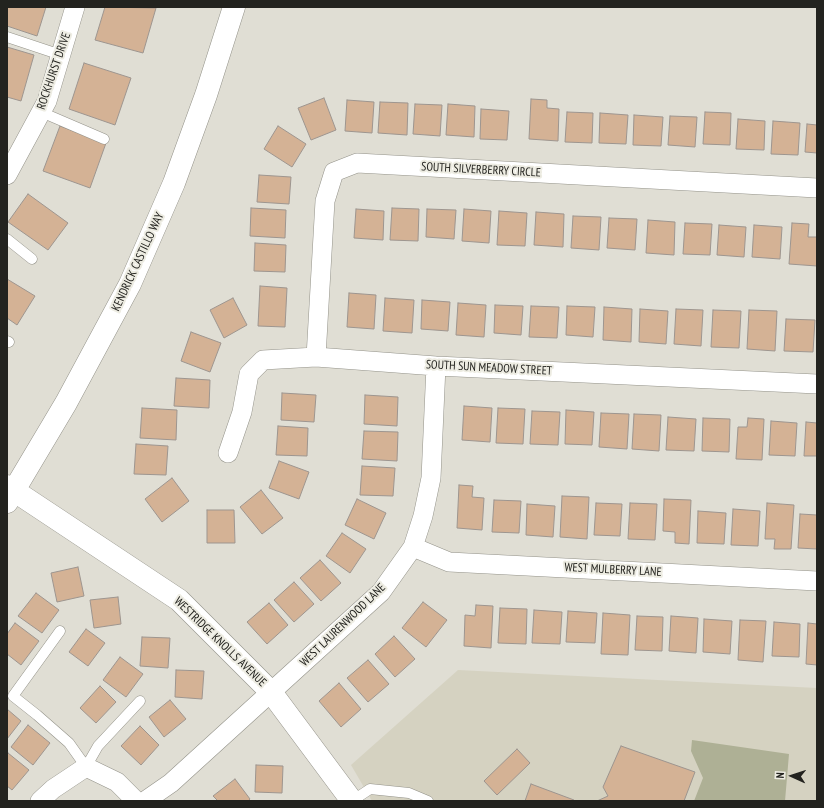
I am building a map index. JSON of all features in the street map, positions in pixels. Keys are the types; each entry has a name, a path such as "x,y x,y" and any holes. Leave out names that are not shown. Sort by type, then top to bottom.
{"main road":[{"name":"KENDRICK CASTILLO WAY","path":"10,493 66,403 130,284 174,183 206,95 234,7"},
{"name":"WESTRIDGE KNOLLS AVENUE","path":"10,493 178,600 271,692 352,801"}],"street":[{"name":"ROCKHURST DRIVE","path":"7,175 47,101 75,7"},
{"name":"SOUTH SILVERBERRY CIRCLE","path":"316,357 325,201 334,172 357,163 817,188"},
{"name":"SOUTH SUN MEADOW STREET","path":"228,453 242,412 248,374 263,360 316,357 436,366 817,384"},
{"name":"WEST LAURENWOOD LANE","path":"145,801 171,783 381,592 412,547 423,516 431,478 436,366"},
{"name":"WEST MULBERRY LANE","path":"412,547 449,562 817,582"},
{"path":"40,801 53,789 86,767 117,782 136,801"}],"lane":[{"path":"7,37 61,55"},
{"path":"41,112 104,139"},
{"path":"7,239 32,259"},
{"path":"60,631 13,696 69,742 86,767 98,746 140,701"},
{"path":"352,801 370,789 409,793 428,801"}],"shaded area":[{"path":"458,670 817,688 817,801 372,801 351,765"}],"green space":[{"path":"692,740 789,754 785,801 694,801 703,778 691,751"}],"building":[{"path":"7,7 46,7 37,36 7,26"},
{"path":"105,7 156,8 143,53 95,40"},
{"path":"7,47 34,55 21,101 7,97"},
{"path":"84,63 131,78 115,125 69,109"},
{"path":"324,98 336,130 311,140 298,108"},
{"path":"531,99 547,100 547,108 559,109 558,141 529,139"},
{"path":"347,100 374,102 372,133 345,131"},
{"path":"380,102 408,103 407,135 378,133"},
{"path":"415,104 442,105 440,136 413,134"},
{"path":"448,104 475,106 474,137 446,135"},
{"path":"481,109 509,111 507,140 480,139"},
{"path":"567,112 593,113 592,143 565,142"},
{"path":"705,112 731,113 730,145 703,144"},
{"path":"600,113 628,115 626,144 599,143"},
{"path":"634,115 663,117 661,146 633,145"},
{"path":"670,116 697,117 695,147 668,145"},
{"path":"738,119 765,121 764,150 736,149"},
{"path":"773,121 800,123 798,155 771,154"},
{"path":"807,124 817,125 817,153 805,152"},
{"path":"60,126 106,143 90,188 43,171"},
{"path":"278,126 306,144 292,167 264,149"},
{"path":"259,175 291,177 289,204 257,202"},
{"path":"28,194 68,223 48,250 8,222"},
{"path":"251,208 286,210 285,238 250,236"},
{"path":"392,208 419,209 418,241 390,240"},
{"path":"356,209 384,211 383,240 354,238"},
{"path":"427,209 456,210 454,239 426,237"},
{"path":"464,209 491,211 489,243 462,241"},
{"path":"499,211 527,213 525,246 497,245"},
{"path":"536,212 564,214 563,247 534,245"},
{"path":"573,216 601,217 599,250 571,248"},
{"path":"609,218 637,219 635,250 607,248"},
{"path":"648,220 675,222 674,255 646,253"},
{"path":"685,223 712,224 710,255 683,254"},
{"path":"792,223 809,224 808,237 817,237 817,266 789,264"},
{"path":"719,225 746,227 744,257 717,255"},
{"path":"754,225 782,227 780,259 752,257"},
{"path":"255,243 286,245 285,272 254,271"},
{"path":"7,279 35,296 17,325 7,318"},
{"path":"260,286 287,288 285,327 258,326"},
{"path":"349,293 376,295 374,329 347,327"},
{"path":"233,298 247,325 224,338 210,310"},
{"path":"385,298 414,300 412,333 383,331"},
{"path":"422,300 450,302 448,331 421,329"},
{"path":"458,303 486,305 484,337 456,335"},
{"path":"495,305 523,306 521,335 494,333"},
{"path":"531,306 559,307 557,338 529,337"},
{"path":"567,306 595,307 593,337 566,335"},
{"path":"604,307 632,309 631,342 603,340"},
{"path":"640,309 668,311 666,344 639,342"},
{"path":"676,309 703,310 701,346 674,344"},
{"path":"713,310 741,311 739,348 711,347"},
{"path":"749,310 777,311 775,351 747,349"},
{"path":"786,319 815,320 813,352 784,351"},
{"path":"191,332 221,343 210,372 181,361"},
{"path":"176,378 210,380 209,408 174,406"},
{"path":"282,393 316,395 314,422 281,420"},
{"path":"365,395 398,397 397,426 364,424"},
{"path":"464,406 492,408 490,442 462,440"},
{"path":"142,408 177,410 176,440 140,438"},
{"path":"498,408 525,409 523,444 496,443"},
{"path":"566,410 594,412 592,445 565,444"},
{"path":"532,411 560,412 558,445 530,444"},
{"path":"601,413 629,414 627,449 599,447"},
{"path":"634,414 661,415 659,451 632,449"},
{"path":"668,417 696,419 694,451 666,450"},
{"path":"703,418 730,419 729,452 702,451"},
{"path":"748,418 764,419 762,460 736,459 738,427 747,427"},
{"path":"771,421 797,423 795,456 769,455"},
{"path":"806,422 817,423 817,456 804,456"},
{"path":"278,426 308,428 307,456 276,455"},
{"path":"364,431 398,432 397,461 362,459"},
{"path":"136,444 168,446 166,475 134,474"},
{"path":"279,461 309,472 299,499 269,488"},
{"path":"362,466 395,468 393,496 360,495"},
{"path":"172,478 189,501 162,522 145,499"},
{"path":"459,485 473,486 472,497 484,498 482,530 457,528"},
{"path":"261,490 283,518 262,534 240,507"},
{"path":"562,496 589,497 587,539 560,537"},
{"path":"357,499 386,513 374,539 345,525"},
{"path":"664,499 691,500 689,544 675,543 675,532 663,531"},
{"path":"494,500 521,501 519,533 492,532"},
{"path":"596,503 622,504 620,536 594,535"},
{"path":"630,503 657,504 655,540 628,539"},
{"path":"767,503 794,505 791,549 774,549 775,539 765,539"},
{"path":"527,504 555,506 553,537 526,535"},
{"path":"733,509 760,511 758,546 731,545"},
{"path":"207,510 234,510 235,543 207,543"},
{"path":"698,511 726,513 724,544 697,543"},
{"path":"800,514 817,515 817,549 798,548"},
{"path":"342,533 366,549 350,573 326,556"},
{"path":"320,560 341,583 321,601 300,578"},
{"path":"78,567 84,596 57,602 51,573"},
{"path":"294,582 314,604 294,622 274,600"},
{"path":"36,593 59,610 42,633 18,616"},
{"path":"118,597 121,624 94,628 90,600"},
{"path":"423,602 447,620 426,647 402,628"},
{"path":"269,603 288,625 267,644 247,622"},
{"path":"476,605 493,606 491,648 464,646 465,615 475,616"},
{"path":"500,608 527,609 526,644 498,643"},
{"path":"534,610 562,612 560,644 532,643"},
{"path":"568,611 597,613 595,643 566,642"},
{"path":"603,613 630,615 628,655 601,654"},
{"path":"637,616 663,617 662,651 635,650"},
{"path":"671,616 698,618 696,653 669,651"},
{"path":"704,619 732,621 730,654 703,652"},
{"path":"740,620 766,621 763,662 738,660"},
{"path":"774,622 800,624 799,657 772,656"},
{"path":"15,623 39,641 21,665 7,654 7,634"},
{"path":"808,623 817,624 817,665 806,664"},
{"path":"86,629 105,643 88,666 69,652"},
{"path":"394,636 415,659 395,677 375,654"},
{"path":"142,637 170,638 168,668 140,666"},
{"path":"120,657 143,674 126,697 103,680"},
{"path":"368,660 389,684 368,702 347,678"},
{"path":"176,670 204,671 202,699 175,697"},
{"path":"339,683 361,709 341,727 319,701"},
{"path":"100,686 116,702 96,723 80,708"},
{"path":"170,700 186,719 164,737 149,717"},
{"path":"7,709 21,721 7,739"},
{"path":"28,725 50,743 33,765 11,747"},
{"path":"140,726 159,745 141,765 121,746"},
{"path":"621,746 695,772 684,801 597,801 608,796 603,787"},
{"path":"517,749 530,763 497,795 484,781"},
{"path":"8,753 29,770 12,790 7,786"},
{"path":"256,765 283,766 282,793 255,792"},
{"path":"235,779 250,799 248,801 218,801 213,796"},
{"path":"531,784 574,800 575,801 525,801"}]}
